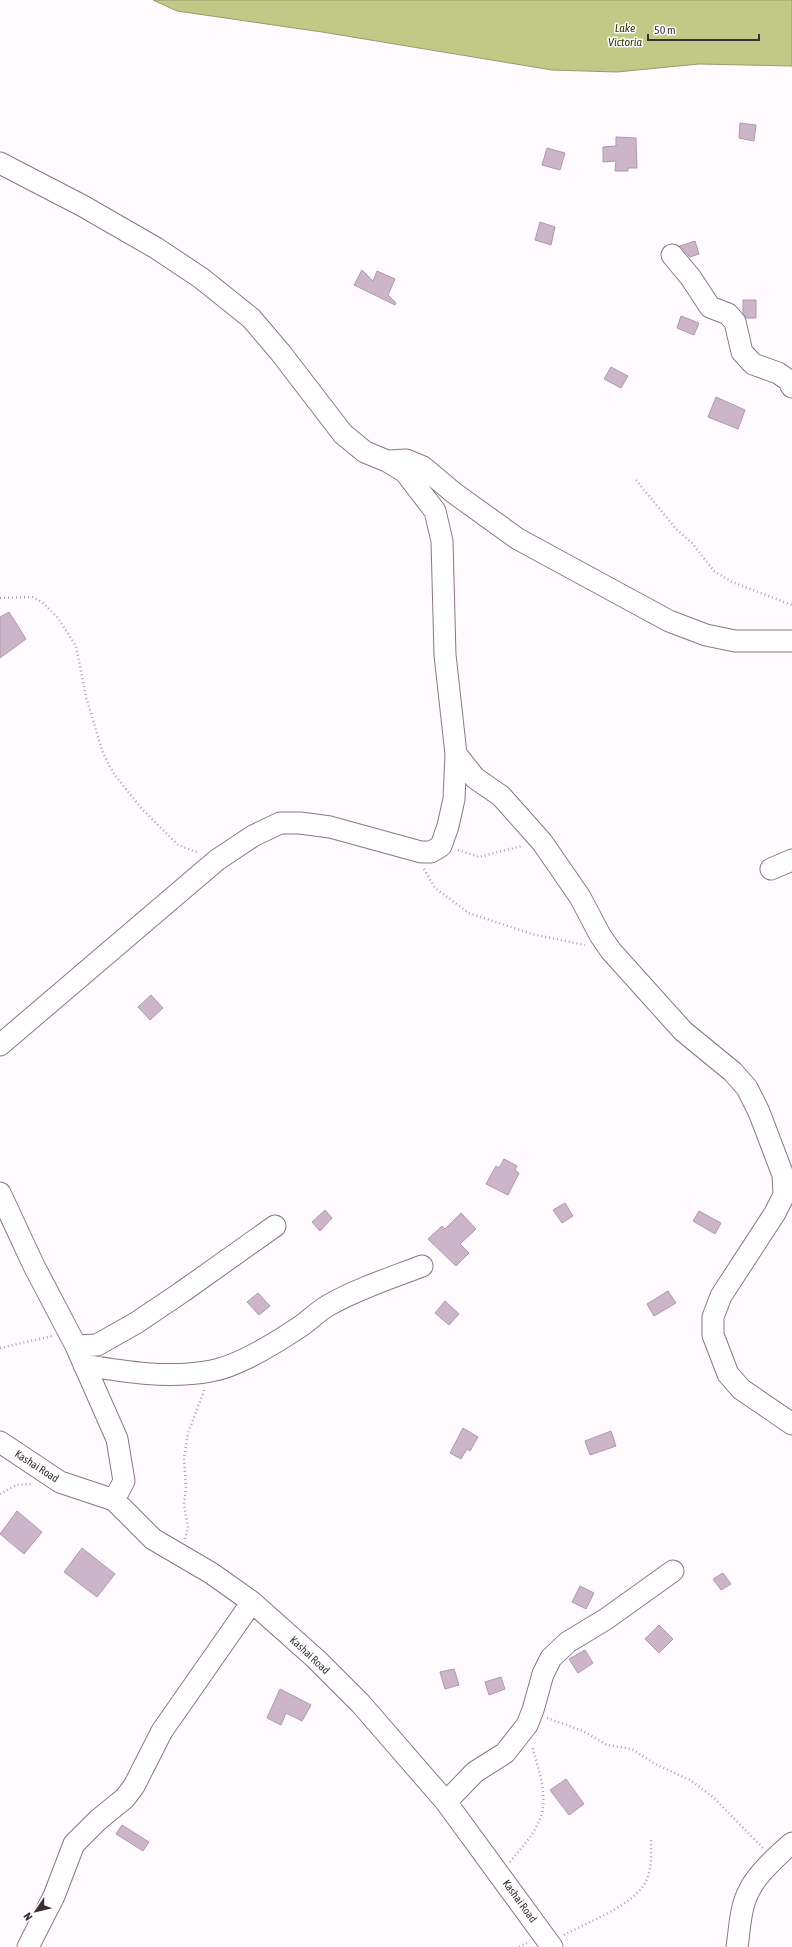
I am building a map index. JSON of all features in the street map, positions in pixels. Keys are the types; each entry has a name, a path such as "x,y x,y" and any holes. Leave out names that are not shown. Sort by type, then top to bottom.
{"street":[{"path":"0,164 109,221 156,248 201,278 251,318 343,434 365,452 387,461 405,472 435,511 442,541 445,655 456,754 454,799 448,826 441,846 430,852 421,852 330,826 280,823 253,836 218,860 0,1045"},
{"path":"672,255 691,278 710,307 728,314 735,322 742,352 752,364 778,373 788,380 792,388"},
{"path":"387,461 406,460 423,467 460,497 518,539 669,621 706,635 735,641 792,641"},
{"path":"456,754 474,778 501,796 542,842 580,896 600,935 611,951 683,1031 732,1072 747,1088 762,1119 783,1175 784,1195 775,1212 721,1296 713,1316 713,1335 728,1374 741,1389 792,1424"},
{"path":"771,869 792,860"},
{"path":"0,1193 34,1266 72,1339 117,1439 124,1481 114,1500"},
{"path":"72,1339 97,1345 136,1323 275,1226"},
{"path":"84,1365 144,1374 184,1374 212,1371 233,1364 261,1349 298,1328 327,1306 350,1294 422,1266"},
{"name":"Kashai Road","path":"0,1442 60,1482 114,1500 153,1539 211,1572 252,1602 316,1659 361,1704 446,1802 551,1945"},
{"path":"446,1802 475,1772 505,1753 530,1717 543,1674 551,1658 568,1642 606,1619 673,1571"},
{"path":"28,1947 54,1896 74,1844 98,1820 125,1798 134,1786 162,1732 252,1602"},
{"path":"738,1947 745,1901 750,1888 776,1857 792,1843"}],"path":[{"path":"636,480 676,529 692,544 714,571 732,582 792,605"},
{"path":"0,598 32,597 42,602 58,618 76,646 86,697 103,753 114,774 142,809 178,845 218,860"},
{"path":"441,846 479,857 542,842"},
{"path":"412,850 435,888 469,913 532,934 611,951"},
{"path":"0,1348 72,1339"},
{"path":"180,1554 188,1528 184,1504 186,1487 184,1458 188,1433 212,1371"},
{"path":"0,1494 16,1485 60,1482"},
{"path":"500,1874 531,1837 541,1818 544,1794 530,1717 548,1719 583,1731 607,1745 632,1749 656,1764 690,1780 713,1797 756,1843 776,1857"},
{"path":"551,1945 628,1901 642,1888 649,1873 651,1838"}],"water":[{"name":"Lake Victoria","path":"153,0 792,0 792,66 699,64 617,72 552,70 322,32 177,11"}],"building":[{"path":"740,123 756,125 754,141 739,138"},
{"path":"616,137 636,138 637,168 628,168 628,171 615,171 616,161 603,162 603,147 616,146"},
{"path":"547,148 565,153 560,170 542,165"},
{"path":"540,222 555,227 551,245 535,240"},
{"path":"695,241 699,254 690,257 680,246"},
{"path":"362,270 373,281 377,271 395,279 388,295 396,303 395,305 354,285"},
{"path":"743,300 756,300 756,318 746,318 743,313"},
{"path":"681,316 699,323 694,335 677,328"},
{"path":"611,367 628,376 621,388 604,379"},
{"path":"716,397 745,410 738,429 708,417"},
{"path":"9,612 26,639 0,658 0,617"},
{"path":"151,995 163,1008 150,1020 138,1007"},
{"path":"504,1159 517,1166 515,1170 519,1173 508,1195 486,1184 496,1166 499,1168"},
{"path":"565,1203 573,1216 562,1223 553,1210"},
{"path":"325,1210 332,1218 320,1231 312,1222"},
{"path":"699,1211 721,1223 715,1234 693,1221"},
{"path":"461,1213 476,1229 460,1244 469,1253 456,1266 428,1239 442,1226 445,1229"},
{"path":"668,1291 676,1303 654,1316 647,1304"},
{"path":"258,1293 270,1306 259,1315 247,1302"},
{"path":"445,1301 459,1314 449,1325 435,1313"},
{"path":"463,1428 478,1437 470,1451 467,1449 461,1459 450,1453"},
{"path":"611,1431 616,1446 590,1455 585,1441"},
{"path":"17,1511 42,1532 24,1554 0,1534"},
{"path":"82,1548 115,1574 97,1597 64,1572"},
{"path":"723,1573 731,1584 721,1590 713,1579"},
{"path":"580,1586 594,1593 586,1609 572,1602"},
{"path":"659,1625 673,1639 659,1653 645,1639"},
{"path":"585,1650 593,1663 578,1673 569,1659"},
{"path":"454,1669 459,1685 445,1689 440,1672"},
{"path":"501,1677 505,1689 489,1695 485,1682"},
{"path":"280,1689 311,1705 302,1721 286,1713 281,1725 267,1718"},
{"path":"566,1779 584,1804 569,1815 550,1790"},
{"path":"122,1825 149,1842 143,1851 116,1834"}]}
